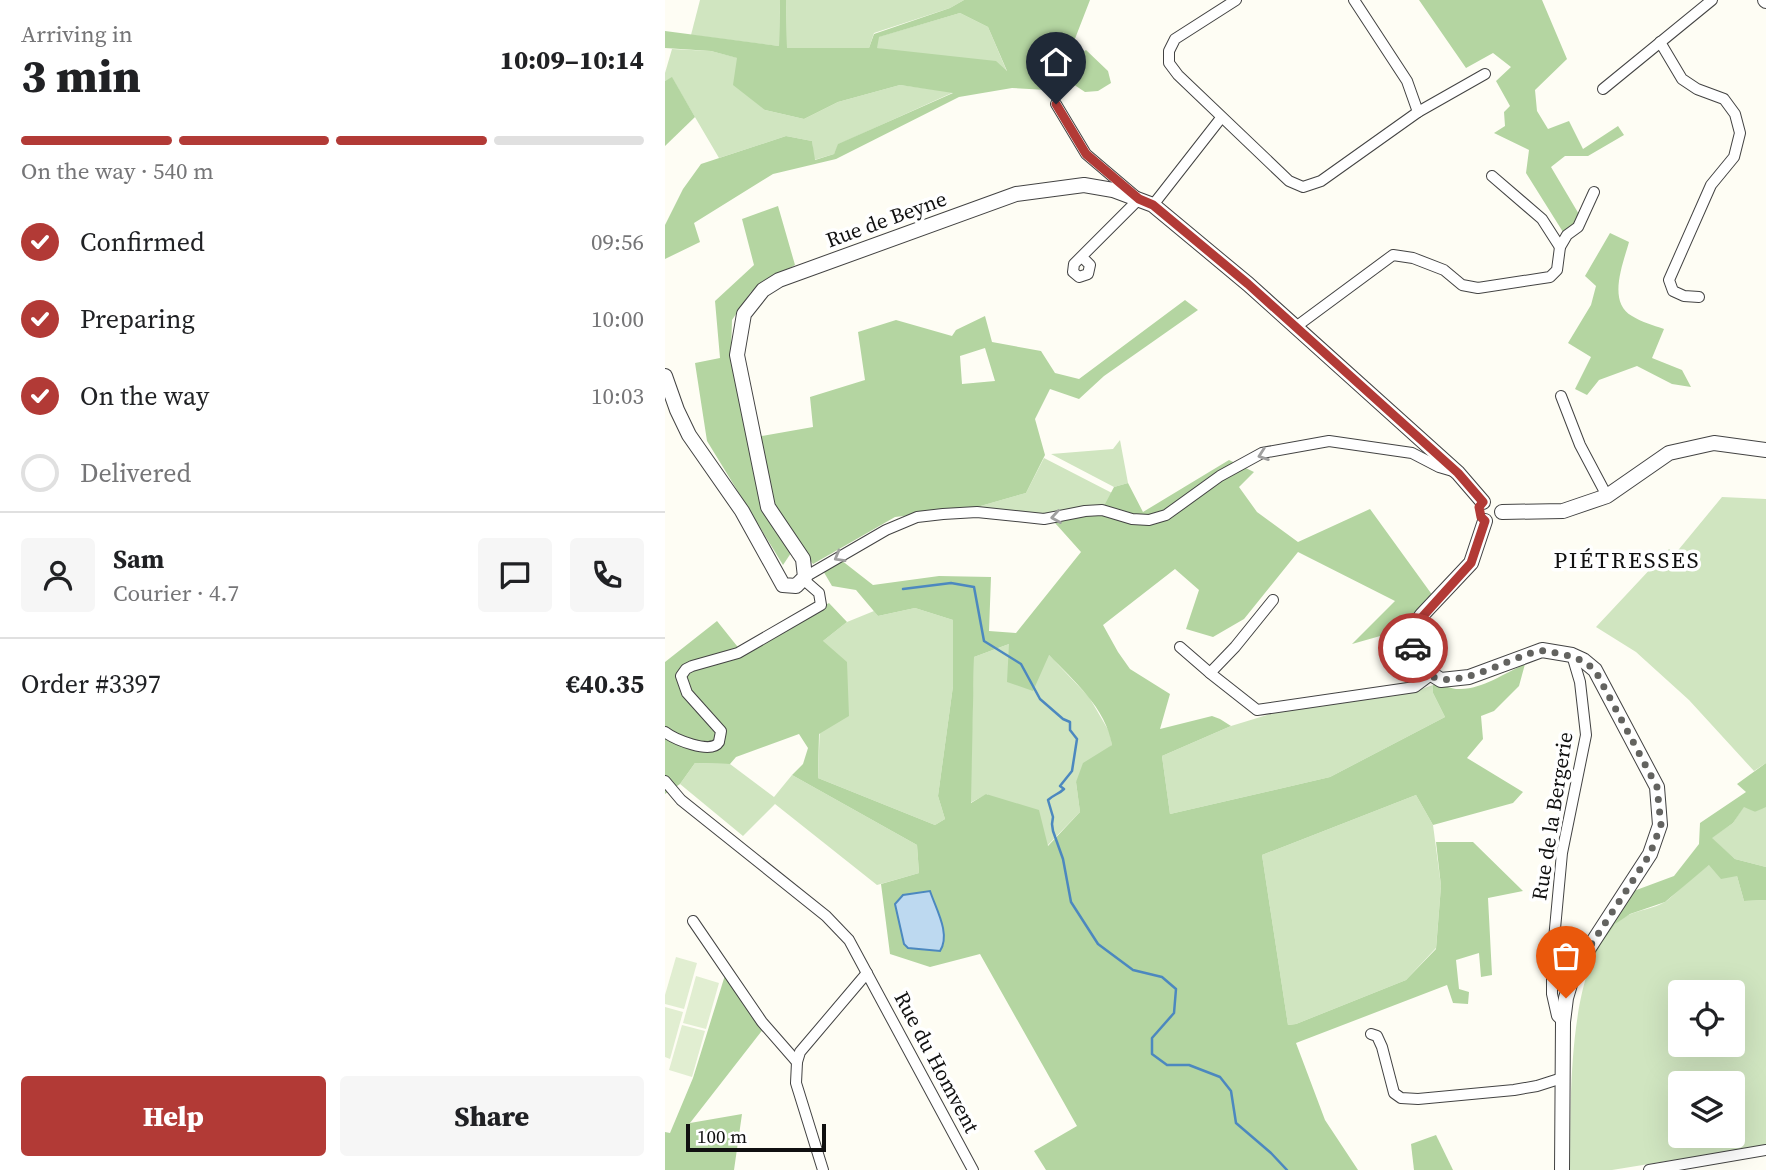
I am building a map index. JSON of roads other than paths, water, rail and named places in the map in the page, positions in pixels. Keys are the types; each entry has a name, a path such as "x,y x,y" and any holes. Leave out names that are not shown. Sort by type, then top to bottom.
{"street":[{"path":"1236,0 1175,39 1169,51 1169,63 1221,118 1289,181 1303,187 1321,181 1418,112 1485,74"},
{"path":"1354,0 1407,81 1418,112"},
{"path":"1603,89 1711,0"},
{"path":"1660,42 1682,79 1697,89 1724,99 1734,114 1740,133 1734,157 1711,185 1669,281 1673,291 1684,296 1699,297"},
{"path":"1056,104 1086,154 1146,202"},
{"path":"1082,257 1146,202 1221,118"},
{"path":"1492,176 1542,219 1560,247"},
{"name":"Rue de Beyne","path":"805,578 803,559 768,508 737,355 744,313 762,290 779,280 1016,194 1084,185 1114,190 1146,202 1297,326 1458,473 1483,502"},
{"path":"1297,326 1393,255 1413,258 1444,270 1462,285 1478,288 1550,277 1557,270 1560,247 1567,235 1578,226 1594,192"},
{"path":"665,376 689,435 742,511 783,584 796,586 886,530 916,517 977,512 1044,519 1102,510 1132,519 1149,520 1166,514 1220,475 1262,453 1329,441 1412,453 1458,473"},
{"path":"1561,396 1580,445 1607,496"},
{"path":"1502,512 1563,511 1607,496 1669,453 1714,443 1766,450"},
{"path":"1486,499 1496,500 1502,512 1500,518 1485,521 1481,517 1479,507 1486,499"},
{"path":"1485,521 1471,563 1422,615 1411,631 1415,658 1420,667 1441,680 1468,677 1542,650 1583,660 1595,670 1657,787 1661,825 1650,854 1574,971 1566,998 1563,1022 1562,1170"},
{"path":"665,732 671,737 707,748 716,746 721,731 687,693 681,676 692,666 738,653 821,605 819,593 805,578"},
{"path":"1210,673 1273,600"},
{"path":"1180,647 1257,710 1415,687 1431,674"},
{"name":"Rue de la Bergerie","path":"1563,1022 1557,1016 1552,994 1553,947 1562,853 1586,735 1580,682 1571,655"},
{"name":"Rue du Homvent","path":"665,781 681,800 826,916 849,940 974,1170"},
{"path":"693,921 762,1022 797,1062"},
{"path":"823,1170 796,1083 797,1062 800,1052 867,972"},
{"path":"1371,1034 1377,1036 1394,1093 1401,1098 1418,1099 1514,1090 1562,1078"},
{"path":"1649,1170 1766,1150"}],"water":[{"path":"930,891 943,929 943,944 940,951 908,948 904,944 895,904 903,895"}],"waterway":[{"path":"903,589 951,583 974,587 984,641 1021,664 1040,699 1070,722 1070,730 1077,739 1072,771 1060,786 1064,789 1048,800 1071,902 1098,944 1133,970 1162,977 1176,989 1174,1013 1152,1038 1152,1054 1167,1065 1189,1065 1220,1077 1231,1091 1236,1123 1287,1170"}],"district":[{"name":"PIÉTRESSES","path":"1627,560"}]}
